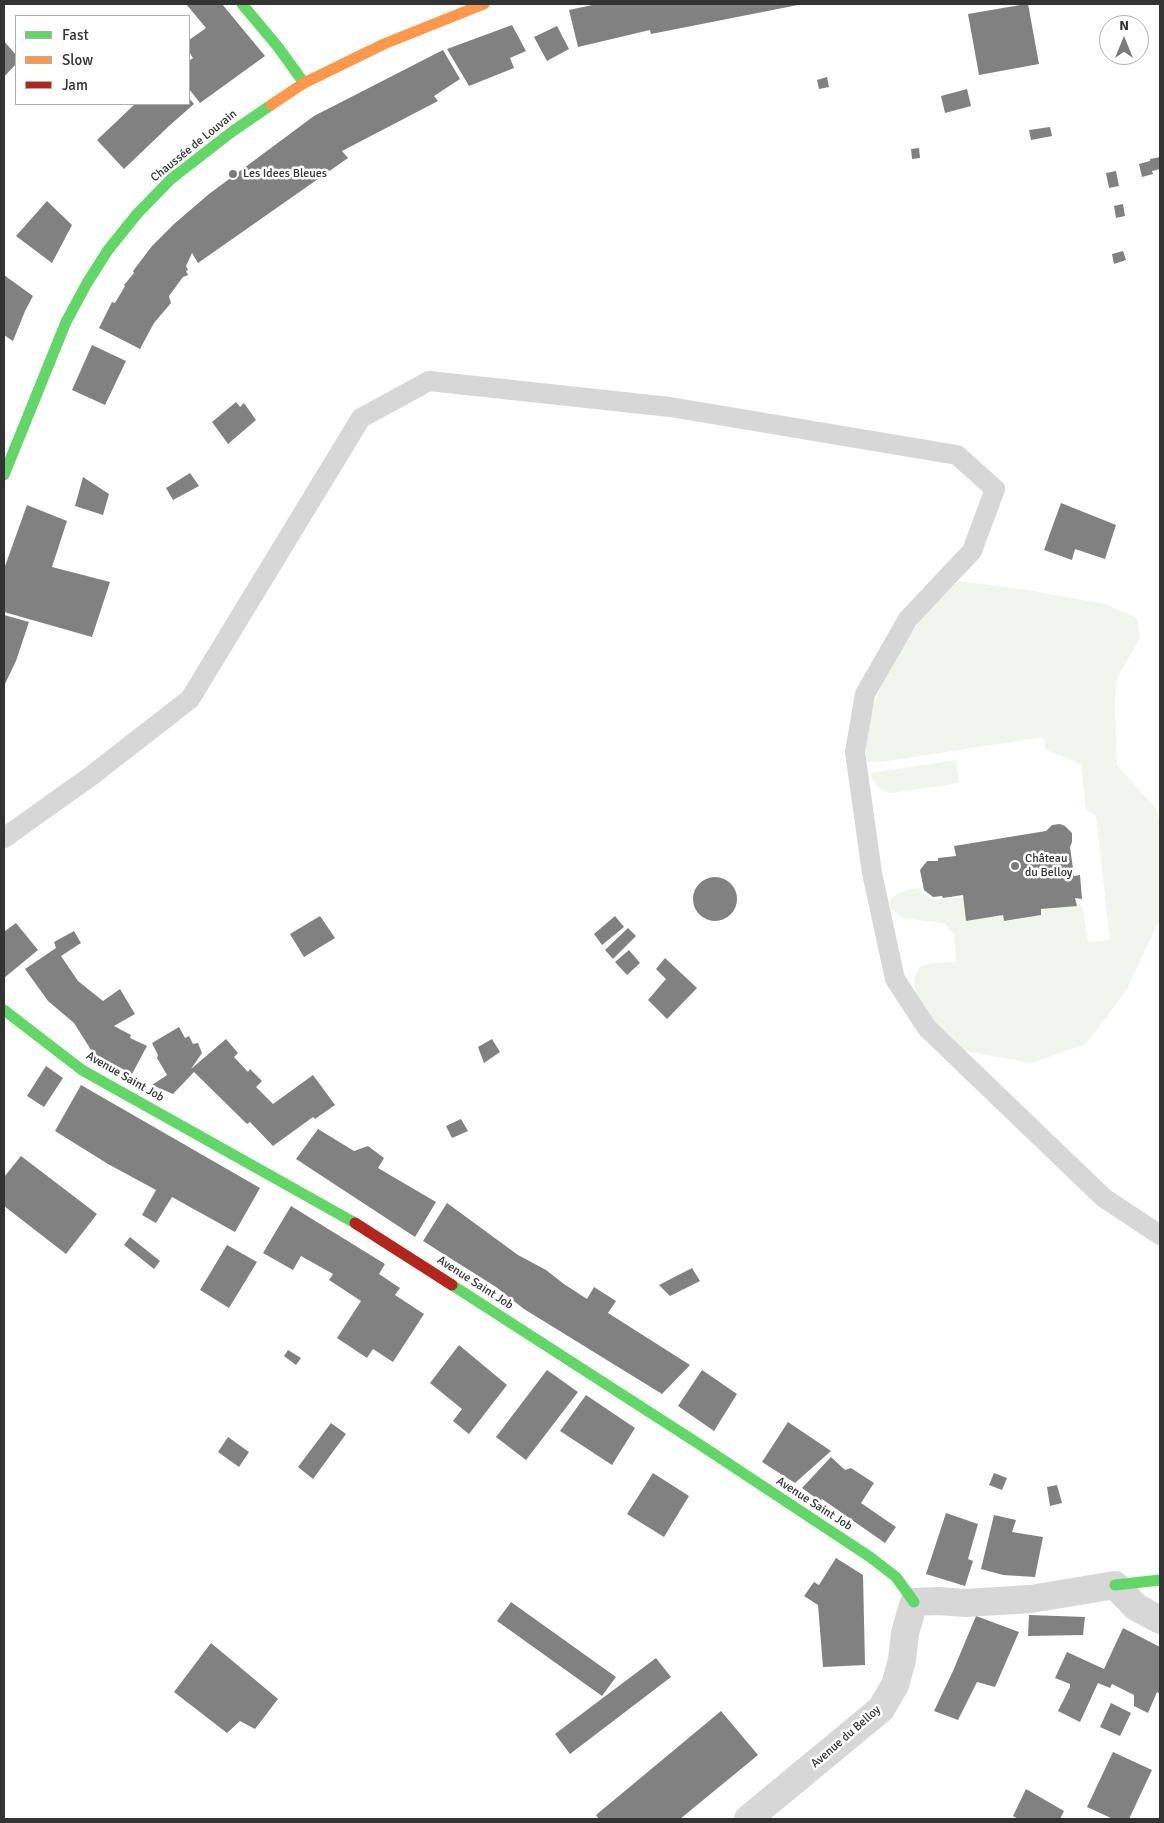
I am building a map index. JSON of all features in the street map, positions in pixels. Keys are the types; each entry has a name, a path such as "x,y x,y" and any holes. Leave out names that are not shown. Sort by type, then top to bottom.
{"street":[{"path":"242,4 278,47 304,84"},
{"name":"Chaussée de Louvain","path":"4,475 66,322 87,283 108,250 137,214 171,179 233,130 304,84 384,44 484,4"},
{"name":"Avenue Saint Job","path":"4,1010 82,1070 361,1226 702,1446 870,1557 896,1577 914,1602"},
{"path":"914,1602 966,1603 1031,1599 1114,1585 1160,1580"},
{"path":"1114,1585 1136,1607 1160,1620"},
{"name":"Avenue du Belloy","path":"748,1819 881,1709 895,1686 902,1660 905,1633 914,1602"}],"lane":[{"path":"4,838 91,776 190,699 361,418 429,381 670,407 957,455 995,489 972,550 908,619 865,694 856,752 872,873 895,979 927,1028 1047,1144 1104,1198 1160,1235"}],"shaded area":[{"path":"959,581 1027,590 1105,604 1137,618 1140,638 1117,678 1115,704 1117,765 1157,810 1160,827 1160,919 1127,989 1086,1044 1031,1063 960,1050 919,1009 914,979 919,967 931,963 956,962 954,934 944,923 903,918 891,909 889,902 899,893 921,888 922,893 934,900 963,897 966,921 1002,915 1004,922 1041,915 1041,910 1082,905 1088,942 1110,940 1096,816 1086,809 1081,764 1046,750 1043,737 881,762 867,762 865,741 871,709 891,665 926,612"},
{"path":"956,760 959,783 891,793 877,787 871,773"}],"building":[{"path":"186,4 222,4 265,56 200,103 190,90 190,60 193,58 190,54 190,39 206,28"},
{"path":"597,4 798,5 651,34 650,30 578,47 569,10"},
{"path":"1028,4 1039,64 979,75 968,14"},
{"path":"512,25 526,51 510,58 514,68 469,86 447,49"},
{"path":"557,26 569,49 547,61 534,37"},
{"path":"4,41 15,54 15,65 4,77"},
{"path":"443,50 460,79 434,96 438,101 342,151 348,158 198,263 192,253 186,266 188,275 183,277 169,296 171,303 154,323 140,349 99,328 112,302 115,303 124,285 134,273 133,271 152,246 209,194 314,116"},
{"path":"827,77 829,87 819,89 817,80"},
{"path":"967,89 971,106 945,113 941,96"},
{"path":"190,99 194,104 124,169 97,140 134,105 190,105"},
{"path":"1050,127 1052,136 1031,140 1029,130"},
{"path":"919,148 920,158 912,159 911,149"},
{"path":"1160,157 1160,169 1152,171 1153,174 1142,177 1139,164"},
{"path":"1116,171 1119,186 1109,188 1106,173"},
{"path":"47,201 72,225 52,263 16,236"},
{"path":"1123,204 1125,216 1116,218 1114,206"},
{"path":"1123,251 1126,260 1114,264 1112,254"},
{"path":"4,275 33,296 13,341 4,335"},
{"path":"92,345 126,361 105,405 72,390"},
{"path":"236,402 240,407 244,403 256,420 228,444 212,422"},
{"path":"190,473 199,486 173,500 166,488"},
{"path":"83,477 109,494 103,515 75,506"},
{"path":"1061,503 1116,525 1105,559 1075,549 1072,560 1044,550"},
{"path":"27,505 67,521 52,567 110,582 92,637 4,612 4,569"},
{"path":"4,615 29,622 16,661 4,686"},
{"name":"Château du Belloy","path":"1060,824 1072,833 1070,847 1074,876 1080,875 1082,899 1075,898 1077,906 1041,909 1041,915 1004,921 1003,915 966,921 963,895 943,898 942,896 933,897 924,890 920,870 927,861 938,861 938,858 956,856 954,846 1046,831 1052,825"},
{"path":"715,877 727,881 733,887 737,899 733,911 727,917 715,921 703,917 697,911 693,899 697,887 703,881"},
{"path":"320,916 335,938 304,957 290,934"},
{"path":"615,916 624,927 602,945 594,934"},
{"path":"16,923 38,950 4,978 4,929 5,931"},
{"path":"628,928 636,936 613,959 605,950"},
{"path":"74,931 81,943 61,956 78,981 103,1001 120,989 135,1014 114,1026 131,1035 130,1038 147,1046 132,1074 93,1053 74,1023 48,1001 25,969 56,948 54,942"},
{"path":"629,950 640,963 627,975 615,962"},
{"path":"665,958 697,988 667,1019 648,1000 666,979 656,969"},
{"path":"179,1027 185,1038 189,1036 193,1044 198,1043 202,1053 191,1069 226,1039 238,1053 234,1057 248,1072 250,1069 262,1081 256,1087 273,1104 313,1075 335,1105 315,1119 313,1117 273,1146 250,1122 247,1124 194,1072 173,1094 152,1085 167,1075 157,1058 158,1055 152,1043"},
{"path":"492,1039 500,1052 484,1063 478,1047"},
{"path":"46,1066 63,1078 44,1107 27,1096"},
{"path":"81,1085 260,1188 235,1232 172,1197 156,1223 142,1215 156,1190 108,1164 55,1131"},
{"path":"461,1119 468,1131 452,1138 446,1126"},
{"path":"318,1129 354,1151 368,1146 384,1158 378,1168 436,1202 415,1237 296,1159"},
{"path":"21,1156 97,1214 66,1254 4,1206 4,1177"},
{"path":"447,1203 518,1255 546,1270 587,1299 594,1287 616,1301 608,1313 690,1365 662,1394 524,1309 496,1287 423,1241"},
{"path":"291,1206 385,1264 379,1274 400,1288 395,1295 424,1314 393,1362 373,1349 367,1358 337,1338 361,1301 329,1280 333,1274 301,1256 293,1270 263,1253"},
{"path":"130,1237 160,1261 154,1269 124,1245"},
{"path":"227,1245 257,1262 229,1308 200,1290"},
{"path":"692,1268 700,1281 670,1296 659,1285"},
{"path":"459,1345 507,1385 469,1434 453,1421 462,1409 430,1383"},
{"path":"288,1350 301,1358 296,1365 284,1356"},
{"path":"547,1370 578,1392 526,1460 496,1437"},
{"path":"702,1370 737,1394 714,1431 678,1406"},
{"path":"586,1395 635,1428 612,1465 560,1431"},
{"path":"788,1422 831,1451 795,1483 762,1462"},
{"path":"331,1423 346,1434 313,1479 298,1467"},
{"path":"228,1437 249,1452 239,1467 218,1452"},
{"path":"831,1457 845,1470 851,1468 874,1483 861,1503 896,1527 885,1543 822,1499 820,1501 802,1488"},
{"path":"653,1473 689,1496 664,1537 627,1514"},
{"path":"994,1473 1007,1478 1002,1490 989,1485"},
{"path":"1057,1485 1062,1503 1050,1506 1047,1487"},
{"path":"946,1513 978,1524 968,1559 973,1561 965,1586 926,1574"},
{"path":"994,1515 1016,1520 1012,1532 1043,1537 1035,1577 1003,1575 981,1569"},
{"path":"836,1558 863,1575 865,1665 823,1667 818,1605 804,1596 814,1582 819,1585"},
{"path":"511,1602 616,1677 602,1696 497,1621"},
{"path":"1029,1615 1085,1617 1083,1635 1028,1636"},
{"path":"976,1616 1019,1632 995,1687 977,1682 958,1720 934,1711"},
{"path":"1123,1628 1160,1647 1160,1694 1157,1692 1148,1713 1134,1706 1134,1695 1112,1684 1110,1688 1098,1683 1080,1722 1058,1711 1070,1687 1070,1684 1055,1678 1067,1652 1104,1669"},
{"path":"211,1643 278,1699 255,1729 240,1721 227,1733 174,1692"},
{"path":"656,1658 671,1677 570,1754 555,1734"},
{"path":"1111,1703 1131,1713 1120,1736 1100,1727"},
{"path":"721,1711 758,1755 680,1819 599,1819 596,1815"},
{"path":"1113,1752 1152,1770 1129,1819 1113,1819 1087,1807"},
{"path":"1026,1789 1064,1811 1060,1819 1018,1819 1013,1816"}],"traffic: fast":[{"path":"242,4 278,47 304,83"},
{"path":"4,475 66,322 87,283 108,250 137,214 171,179 233,131 271,105"},
{"path":"4,1010 82,1070 355,1223"},
{"path":"452,1285 870,1557 896,1577 914,1602"},
{"path":"1115,1585 1160,1580"}],"traffic: slow":[{"path":"271,105 304,83 384,44 484,4"}],"traffic: jam":[{"path":"355,1223 452,1285"}],"place":[{"name":"Les Idees Bleues","path":"233,174"},
{"name":"Château du Belloy","path":"1015,866"}]}
